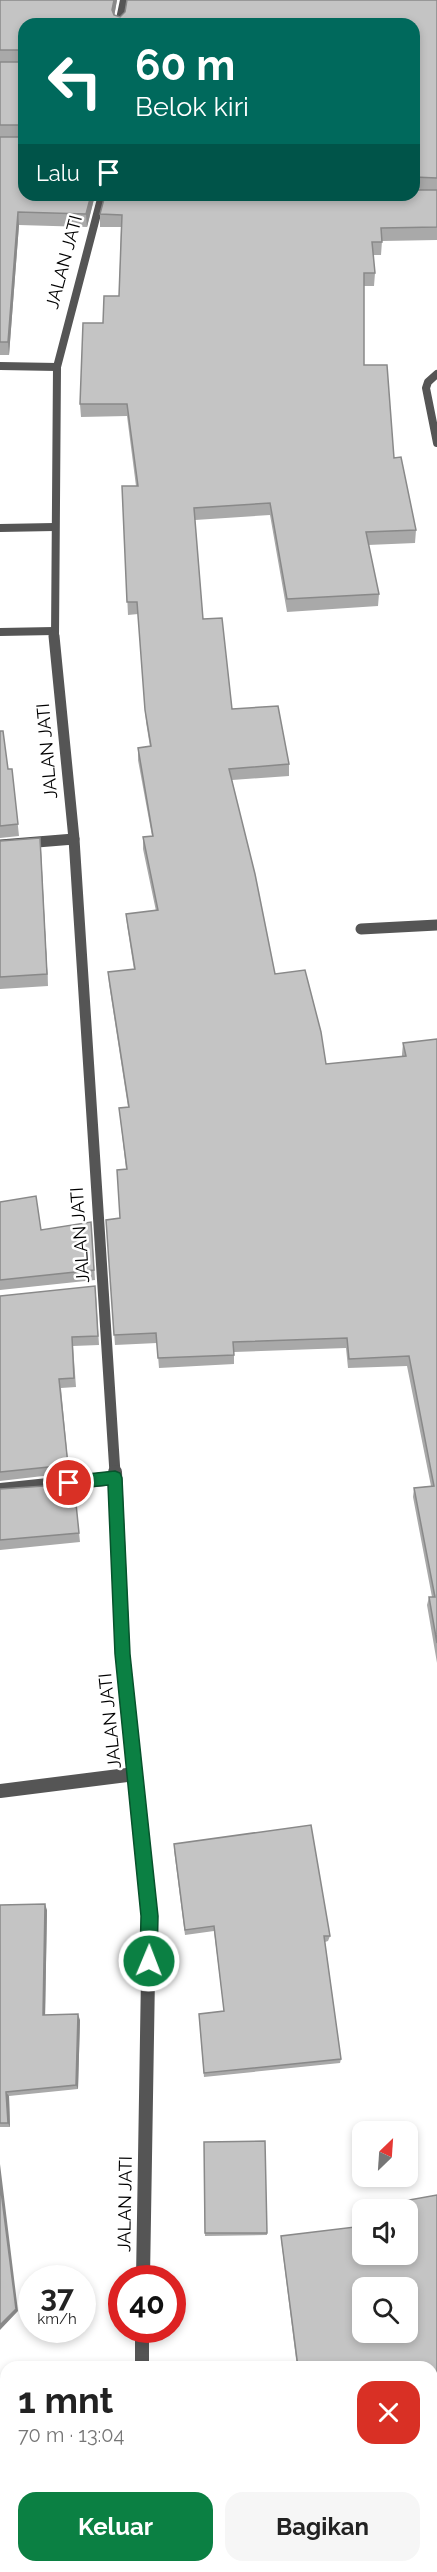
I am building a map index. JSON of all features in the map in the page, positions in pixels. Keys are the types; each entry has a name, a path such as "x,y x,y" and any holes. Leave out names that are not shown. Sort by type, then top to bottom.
{"street":[{"path":"120,18 124,0"},
{"name":"JALAN JATI","path":"100,201 57,367 54,631 74,839 97,1288 115,1478 123,1654 149,1916 143,2265"},
{"path":"0,366 57,367"},
{"path":"437,374 428,382 426,388 437,443"},
{"path":"0,528 54,527"},
{"path":"0,632 54,631"},
{"path":"0,844 74,839"},
{"path":"361,929 437,925"},
{"path":"0,1490 115,1478"},
{"path":"0,1791 135,1774"},
{"path":"142,2343 142,2361"}],"building":[{"path":"0,0 114,0 112,10 114,15 120,17 125,12 127,0 437,0 437,178 420,177 420,18 18,18 18,50 0,50"},
{"path":"0,62 18,62 18,125 0,125"},
{"path":"0,137 18,137 18,201 89,201 86,214 18,212 8,342 0,342"},
{"path":"420,190 437,190 437,227 381,228 382,242 372,242 375,273 364,273 364,365 387,365 394,458 401,457 416,530 366,532 379,594 287,599 270,503 194,508 203,619 222,618 232,709 278,706 289,764 229,769 255,874 275,974 305,970 321,1032 326,1064 406,1056 403,1043 437,1039 437,1643 429,1597 435,1597 414,1488 434,1486 409,1356 349,1359 347,1338 233,1342 234,1355 158,1358 156,1333 114,1335 106,1220 120,1218 117,1170 127,1169 119,1108 129,1107 108,972 135,969 126,914 158,910 143,837 153,836 138,748 151,746 145,710 137,602 127,602 122,486 138,486 127,404 80,404 83,323 103,323 104,296 119,296 122,215 100,214 103,201 420,201"},
{"path":"0,731 3,731 8,769 12,769 18,824 0,826"},
{"path":"40,838 47,974 0,977 0,841"},
{"path":"36,1196 41,1230 91,1222 94,1270 0,1280 0,1202"},
{"path":"95,1286 98,1336 72,1337 74,1378 59,1379 68,1465 0,1472 0,1296"},
{"path":"74,1484 79,1533 0,1540 0,1489"},
{"path":"311,1825 330,1936 324,1936 341,2059 204,2073 199,2014 224,2011 214,1926 185,1930 174,1844"},
{"path":"45,1904 43,2015 78,2014 76,2085 6,2092 8,2123 0,2123 0,1905"},
{"path":"265,2141 267,2233 205,2233 204,2142"},
{"path":"0,2183 16,2309 0,2325"},
{"path":"437,2195 437,2361 297,2361 281,2236 352,2227 352,2265 418,2265 418,2199 414,2199"}],"route":[{"path":"69,1483 115,1478 123,1654 149,1916 149,1961"}]}
